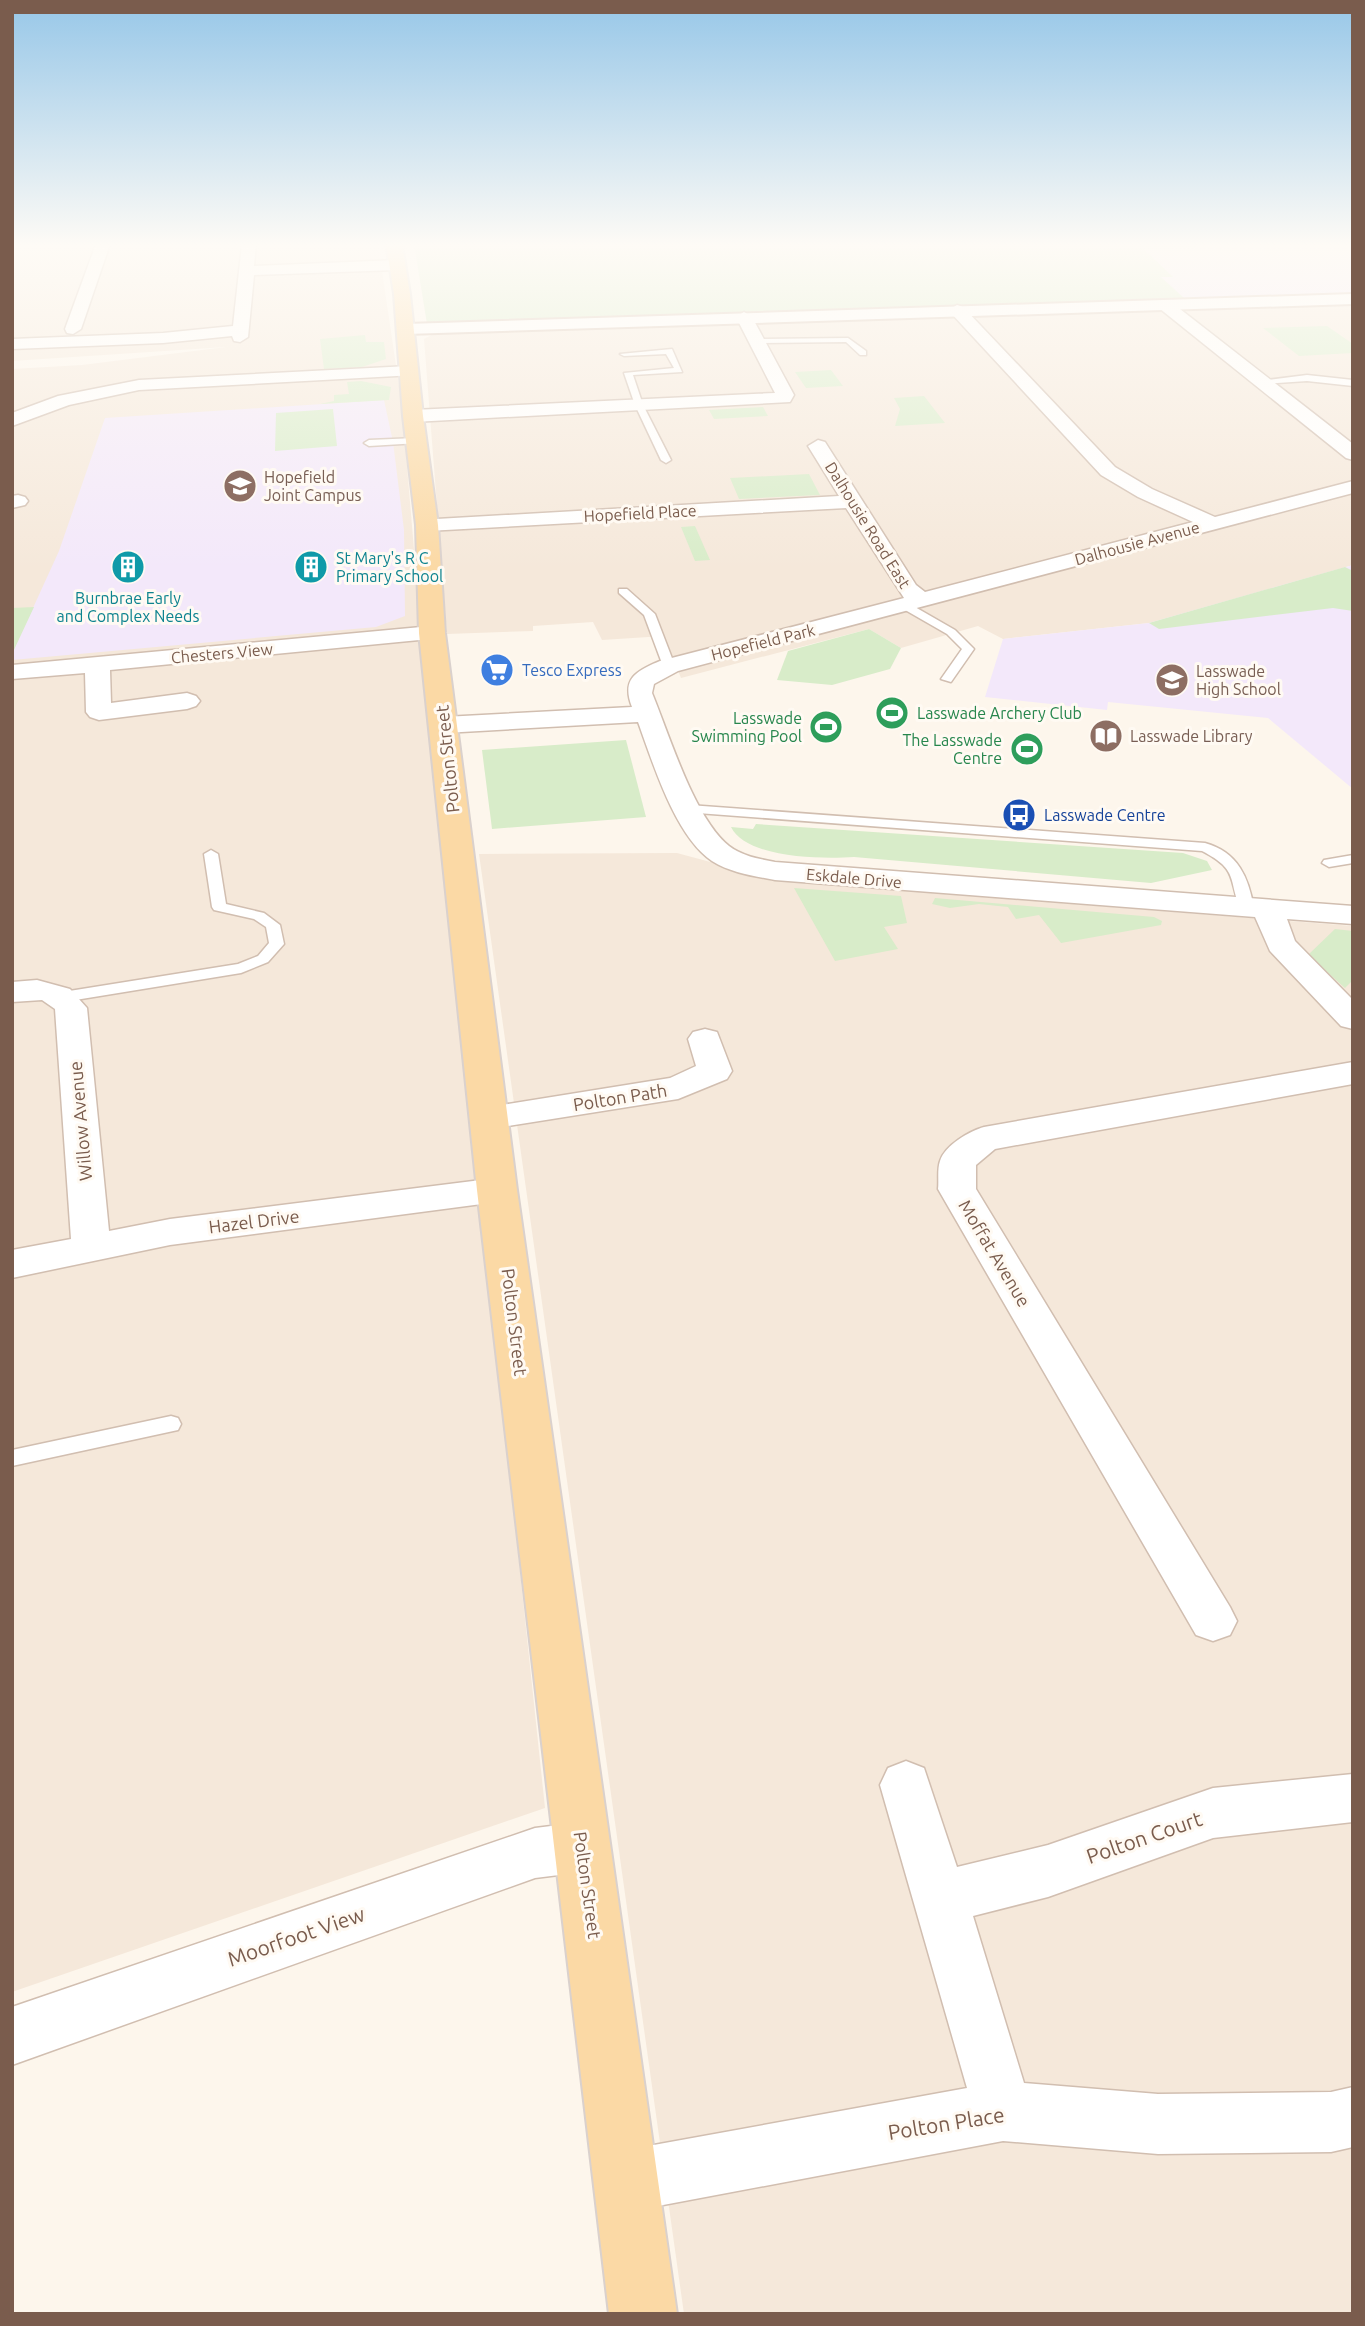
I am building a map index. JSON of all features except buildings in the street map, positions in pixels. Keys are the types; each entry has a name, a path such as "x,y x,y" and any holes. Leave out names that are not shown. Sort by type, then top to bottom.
{"main road":[{"name":"Polton Street","path":"408,353 427,525 432,633 497,1190 643,2314"}],"street":[{"path":"413,416 784,398 785,395 763,353"},
{"path":"997,353 1108,471 1134,488 1212,523"},
{"path":"1227,353 1353,454"},
{"path":"12,419 64,400 139,385 409,371"},
{"name":"Dalhousie Road East","path":"818,446 854,501 913,603"},
{"name":"Dalhousie Avenue","path":"913,603 1353,487"},
{"name":"Hopefield Place","path":"427,525 854,501"},
{"name":"Hopefield Park","path":"649,714 639,693 639,685 644,678 669,666 913,603"},
{"name":"Chesters View","path":"12,672 432,633"},
{"path":"97,664 99,712 187,701"},
{"path":"444,725 649,714"},
{"name":"Eskdale Drive","path":"649,714 689,809 706,842 735,861 775,871 1353,915"},
{"path":"1258,909 1280,944 1353,1018"},
{"path":"12,992 31,989 49,991 63,997"},
{"name":"Willow Avenue","path":"63,997 71,1008 91,1248"},
{"name":"Polton Path","path":"489,1118 677,1088 715,1071 705,1039"},
{"name":"Moffat Avenue","path":"1213,1621 957,1189 958,1161 984,1139 1353,1073"},
{"name":"Hazel Drive","path":"12,1264 170,1232 497,1190"},
{"path":"905,1785 1003,2111"},
{"name":"Polton Court","path":"940,1898 1048,1871 1213,1813 1353,1798"},
{"name":"Moorfoot View","path":"12,2036 535,1853 583,1847"},
{"name":"Polton Place","path":"626,2181 1003,2111 1158,2124 1331,2122 1353,2117"}],"lane":[{"path":"624,354 646,353"},
{"path":"666,460 639,405 628,373 679,370 670,353"},
{"path":"1264,381 1307,378 1353,383"},
{"path":"369,443 416,441"},
{"path":"623,592 649,614 669,666"},
{"path":"913,603 951,632 968,649 947,679"},
{"path":"689,809 1205,847 1230,862 1242,878 1258,909"},
{"path":"63,997 242,968 263,959 277,944 273,925 259,916 219,907 211,854"},
{"path":"1329,863 1353,859"},
{"path":"12,1458 171,1424"}],"shaded area":[{"path":"12,353 141,353 12,361"},
{"path":"182,353 394,353 402,406 421,634 545,1808 12,1992 12,369 82,365"},
{"path":"425,353 1353,353 1353,565 1149,623 1003,639 978,626 901,648 869,629 681,678 664,636 602,640 593,622 533,626 533,631 447,634"},
{"name":"Hopefield Joint Campus","path":"384,400 393,442 404,530 405,616 376,627 12,660 12,654 59,551 105,418"},
{"name":"Lasswade High School","path":"1353,565 1353,789 1268,718 1108,702 1107,710 985,697 1003,639 1149,623"},
{"path":"677,853 781,881 1353,926 1353,2314 684,2314 479,854"}],"green space":[{"path":"322,353 385,353 386,359 362,367 324,369"},
{"path":"1295,353 1353,353 1353,353 1299,356"},
{"path":"831,370 843,386 806,388 795,372"},
{"path":"361,381 391,387 389,400 320,404 334,401 334,395 349,394 347,382"},
{"path":"924,396 945,423 895,426 900,409 894,398"},
{"path":"763,407 768,416 714,419 709,410"},
{"path":"333,409 337,446 275,451 276,413"},
{"path":"809,474 820,495 739,499 730,478"},
{"path":"695,526 710,560 695,561 681,527"},
{"path":"1345,567 1353,571 1353,611 1333,608 1159,629 1149,623"},
{"path":"34,607 12,654 12,608"},
{"path":"869,629 901,648 890,669 832,685 777,680 788,651"},
{"path":"626,740 646,817 492,829 482,750"},
{"path":"756,824 1183,853 1207,861 1212,870 1151,883 854,857 806,857 769,851 753,845 740,838 731,827 753,829"},
{"path":"794,888 901,896 907,923 884,927 898,949 835,961"},
{"path":"935,898 1154,917 1162,921 1161,925 1061,943 1039,915 1016,919 1008,907 979,904 950,908 932,904"},
{"path":"1335,929 1353,931 1353,980 1345,988 1308,955"}],"place":[{"name":"Hopefield Joint Campus","path":"240,486"},
{"name":"Burnbrae Early and Complex Needs","path":"128,567"},
{"name":"St Mary's R C Primary School","path":"311,567"},
{"name":"Tesco Express","path":"497,670"},
{"name":"Lasswade High School","path":"1172,680"},
{"name":"Lasswade Archery Club","path":"892,713"},
{"name":"Lasswade Swimming Pool","path":"826,727"},
{"name":"Lasswade Library","path":"1106,736"},
{"name":"The Lasswade Centre","path":"1027,749"},
{"name":"Lasswade Centre","path":"1019,815"}]}
